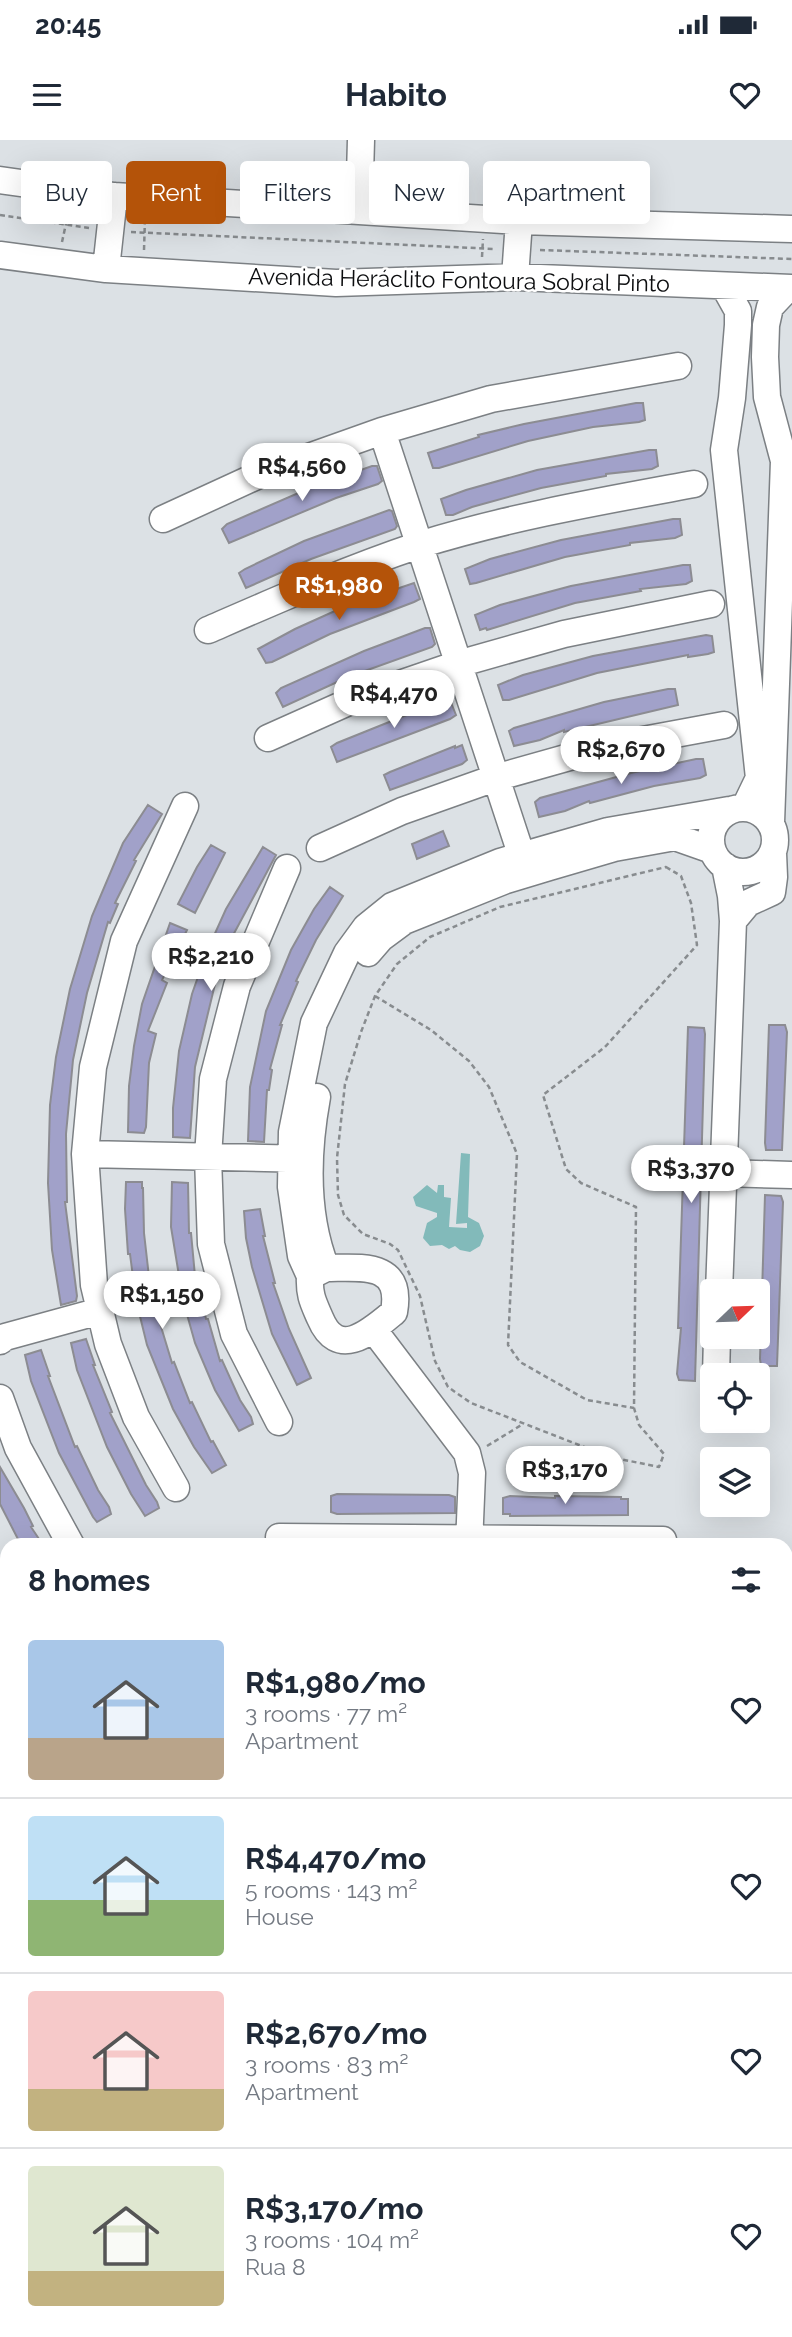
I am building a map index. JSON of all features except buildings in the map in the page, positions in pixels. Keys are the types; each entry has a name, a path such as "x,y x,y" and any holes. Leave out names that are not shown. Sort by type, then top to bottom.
{"street":[{"path":"359,211 361,140"},
{"path":"0,180 21,183"},
{"path":"106,269 114,196 126,197"},
{"path":"226,203 483,218"},
{"path":"515,277 519,224"},
{"path":"640,224 792,229"},
{"name":"Avenida Heráclito Fontoura Sobral Pinto","path":"0,255 106,269 336,282 515,277 790,288"},
{"path":"719,1279 733,921 731,896 711,835 717,820 737,809 759,778 724,450 732,398 738,311 724,286"},
{"path":"733,921 748,903 772,892 774,877 773,853 776,838 771,823 786,599 784,461 767,397 766,325 771,307 790,288"},
{"path":"163,519 261,474 382,431 491,399 678,366"},
{"path":"732,398 750,394 767,397"},
{"path":"382,431 524,864"},
{"path":"208,631 303,589 419,545 521,517 694,484"},
{"path":"741,596 786,599"},
{"path":"268,738 353,699 458,664 564,634 711,604"},
{"path":"320,848 402,811 495,778 605,747 724,725"},
{"path":"176,1488 136,1417 108,1344 94,1286 86,1154 93,1067 124,941 185,806"},
{"path":"318,1272 309,1293 326,1333 340,1341 354,1339 373,1329 394,1312 397,1296 383,1272 371,1268 318,1272 301,1256 290,1187 301,1158 292,1132 314,1024 347,953 366,927 392,906 524,864 608,831 737,809 760,812 771,823"},
{"path":"524,864 675,837 718,858 734,872 750,873 764,866 773,853"},
{"path":"279,1422 234,1334 211,1244 208,1157 214,1079 237,986 288,868"},
{"path":"86,1154 301,1158"},
{"path":"723,1173 792,1175"},
{"path":"0,1341 5,1337 100,1311"},
{"path":"373,1329 467,1453 471,1473 470,1538"},
{"path":"0,1398 18,1448 67,1538"},
{"path":"279,1537 327,1538"}],"path":[{"path":"0,215 110,231 144,233 792,259"},
{"path":"143,271 144,224"},
{"path":"481,279 484,224"},
{"path":"546,250 548,224"},
{"path":"58,263 66,225"},
{"path":"666,867 681,876 691,903 696,945 605,1047 543,1095 566,1168 581,1183 636,1207 634,1408 639,1425 664,1454 659,1467 610,1458 471,1404 448,1387 435,1361 420,1296 398,1250 390,1244 363,1234 344,1215 338,1195 337,1158 345,1084 375,996 397,964 430,937 500,906 666,867"},
{"path":"375,996 431,1030 469,1060 489,1087 517,1154 508,1345 520,1362 587,1399 634,1408"},
{"path":"469,1460 499,1437 523,1424"}],"water":[{"path":"461,1153 470,1154 468,1217 479,1223 484,1236 480,1246 470,1252 455,1246 449,1249 442,1245 430,1246 423,1238 427,1223 437,1217 437,1213 416,1206 413,1197 427,1185 437,1193 438,1185 444,1185 444,1197 451,1198 449,1227 467,1228 467,1223 456,1224"}]}
